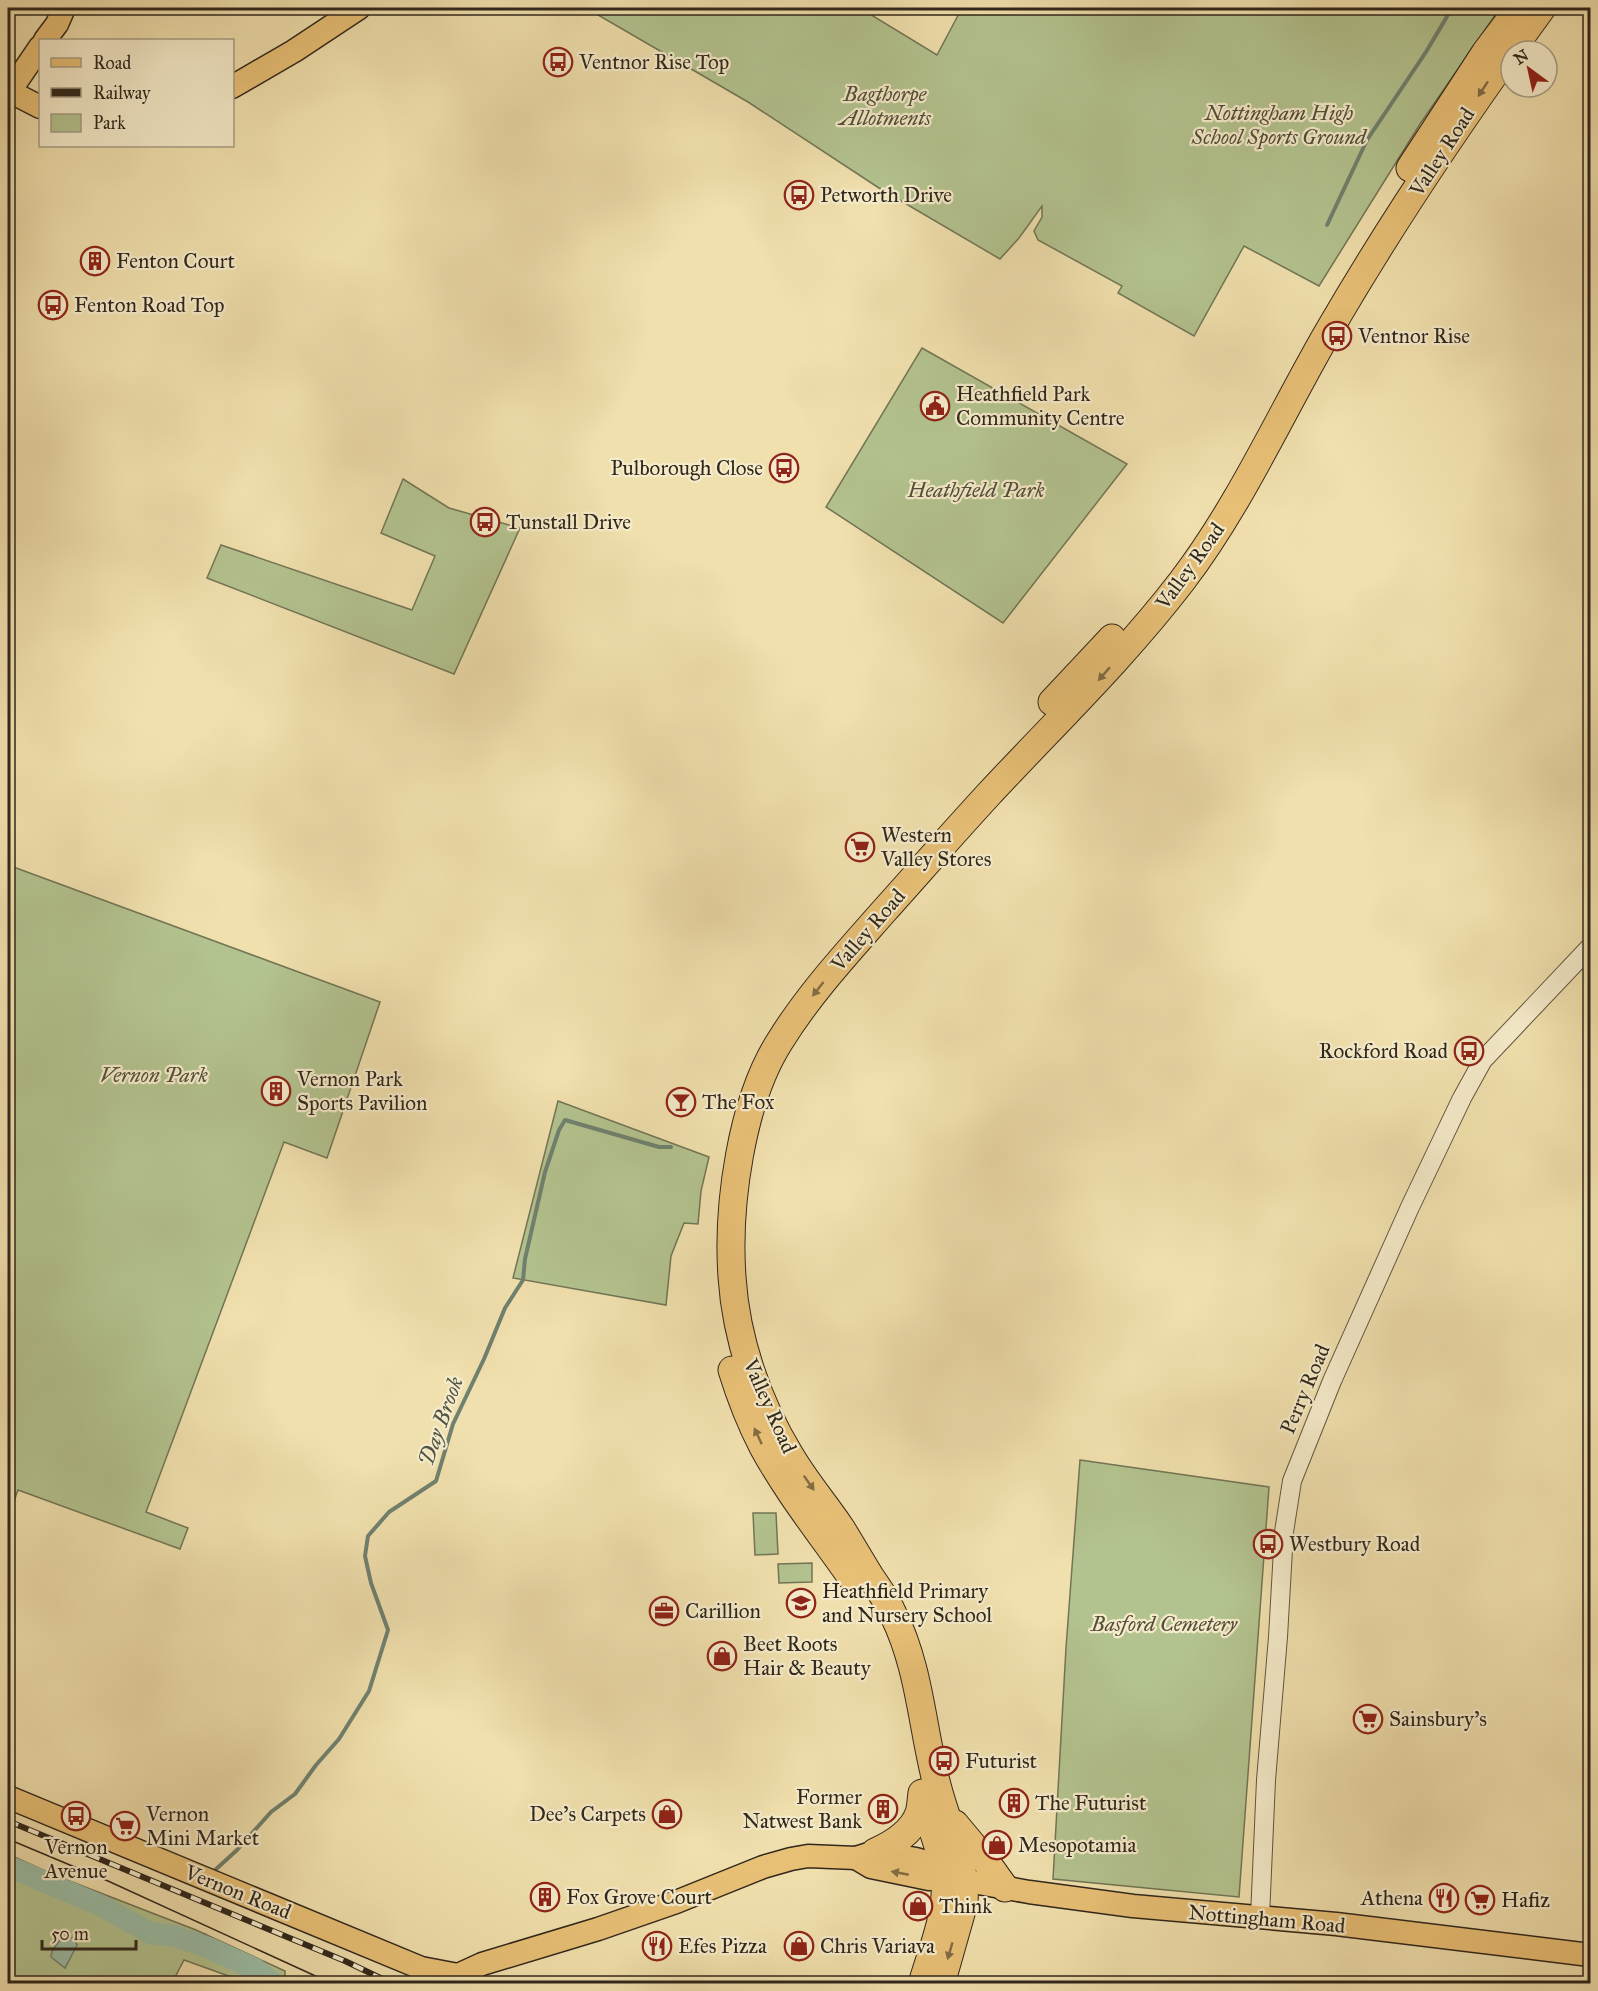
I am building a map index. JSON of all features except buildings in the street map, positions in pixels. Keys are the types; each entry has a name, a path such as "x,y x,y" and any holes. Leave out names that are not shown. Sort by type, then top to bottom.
{"highway":[{"name":"Valley Road","path":"941,1983 964,1904 922,1793 895,1655 886,1633 863,1593 783,1479 763,1446 732,1371 718,1305 714,1229 718,1174 732,1116 761,1040 804,976 980,777 1117,633 1212,509 1328,301 1411,166 1485,53 1519,8"},
{"name":"Valley Road","path":"922,1983 941,1917 945,1888 954,1879 962,1865 944,1812 931,1762 916,1677 896,1618 843,1531 792,1459 759,1392 747,1358 732,1279 731,1225 735,1182 748,1119 765,1069 779,1041 841,960 989,794 1097,682 1186,576 1227,514 1306,370 1360,278 1491,77 1542,8"},
{"path":"866,1855 896,1842 912,1825 919,1813 922,1793"},
{"path":"944,1812 985,1860 1005,1888"}],"main road":[{"path":"46,39 57,24 64,8"},
{"path":"234,86 294,51 359,8"},
{"path":"39,48 8,92 39,107"},
{"name":"Vernon Road","path":"8,1797 421,1968 463,1979"},
{"name":"Nottingham Road","path":"463,1979 482,1964 587,1933 763,1867 799,1857 866,1855 916,1859 934,1864 954,1879 1147,1908 1336,1924 1590,1955"}],"street":[{"name":"Perry Road","path":"1260,1917 1266,1780 1284,1532 1292,1481 1332,1381 1410,1207 1462,1098 1483,1060 1590,946"}],"green space":[{"path":"586,8 860,8 937,55 962,8 1500,8 1420,124 1319,286 1244,246 1194,336 1118,293 1122,286 1038,240 1034,231 1042,217 1042,206 1019,238 1000,259 879,188 748,102"},
{"name":"Heathfield Park","path":"922,348 1127,464 1003,623 826,507"},
{"path":"403,479 449,508 520,528 454,674 207,578 221,545 412,610 435,556 381,533"},
{"name":"Vernon Park","path":"8,865 380,1002 327,1158 284,1142 146,1512 188,1528 180,1549 18,1490 8,1518"},
{"path":"558,1101 709,1157 701,1191 698,1224 684,1223 671,1256 666,1305 513,1278"},
{"name":"Basford Cemetery","path":"1080,1460 1269,1487 1239,1897 1053,1879 1066,1648"},
{"path":"753,1513 776,1513 778,1554 755,1555"},
{"path":"812,1563 812,1582 779,1583 778,1564"},
{"path":"8,1854 54,1875 196,1930 285,1971 285,1983 248,1983 184,1960 172,1983 8,1984"}],"shaded area":[{"path":"62,1937 74,1938 77,1945 65,1968 51,1957 52,1951"}],"waterway":[{"name":"Day Brook","path":"1327,225 1367,140 1426,52 1452,8"},
{"name":"Day Brook","path":"214,1871 237,1850 271,1812 295,1794 339,1739 369,1691 388,1630 371,1583 365,1556 368,1536 389,1512 436,1481 453,1424 505,1308 523,1280 525,1259 545,1172 559,1130 565,1120 659,1147 671,1147"},
{"path":"8,1866 102,1906 150,1933 175,1936 209,1948 255,1969 274,1984"},
{"path":"205,1935 209,1948"}],"tram line":[{"path":"8,1839 108,1881 333,1984"}],"railway":[{"path":"8,1821 345,1961 393,1984"}],"place":[{"name":"Ventnor Rise Top","path":"558,62"},
{"name":"Petworth Drive","path":"799,195"},
{"name":"Fenton Court","path":"95,261"},
{"name":"Fenton Road Top","path":"53,305"},
{"name":"Ventnor Rise","path":"1337,336"},
{"name":"Heathfield Park Community Centre","path":"935,406"},
{"name":"Pulborough Close","path":"784,468"},
{"name":"Tunstall Drive","path":"485,522"},
{"name":"Western Valley Stores","path":"860,847"},
{"name":"Rockford Road","path":"1469,1051"},
{"name":"Vernon Park Sports Pavilion","path":"276,1091"},
{"name":"The Fox","path":"681,1102"},
{"name":"Westbury Road","path":"1268,1544"},
{"name":"Heathfield Primary and Nursery School","path":"801,1603"},
{"name":"Carillion","path":"664,1611"},
{"name":"Beet Roots Hair & Beauty","path":"722,1656"},
{"name":"Sainsbury's","path":"1368,1719"},
{"name":"Futurist","path":"944,1761"},
{"name":"The Futurist","path":"1014,1803"},
{"name":"Former Natwest Bank","path":"883,1809"},
{"name":"Dee's Carpets","path":"667,1814"},
{"name":"Vernon Avenue","path":"76,1816"},
{"name":"Vernon Mini Market","path":"125,1826"},
{"name":"Mesopotamia","path":"997,1845"},
{"name":"Fox Grove Court","path":"545,1897"},
{"name":"Athena","path":"1444,1898"},
{"name":"Hafiz","path":"1480,1900"},
{"name":"Think","path":"918,1906"},
{"name":"Efes Pizza","path":"657,1946"},
{"name":"Chris Variava","path":"799,1946"}],"park label":[{"name":"Bagthorpe Allotments","path":"885,106"},
{"name":"Nottingham High School Sports Ground","path":"1279,125"}]}
